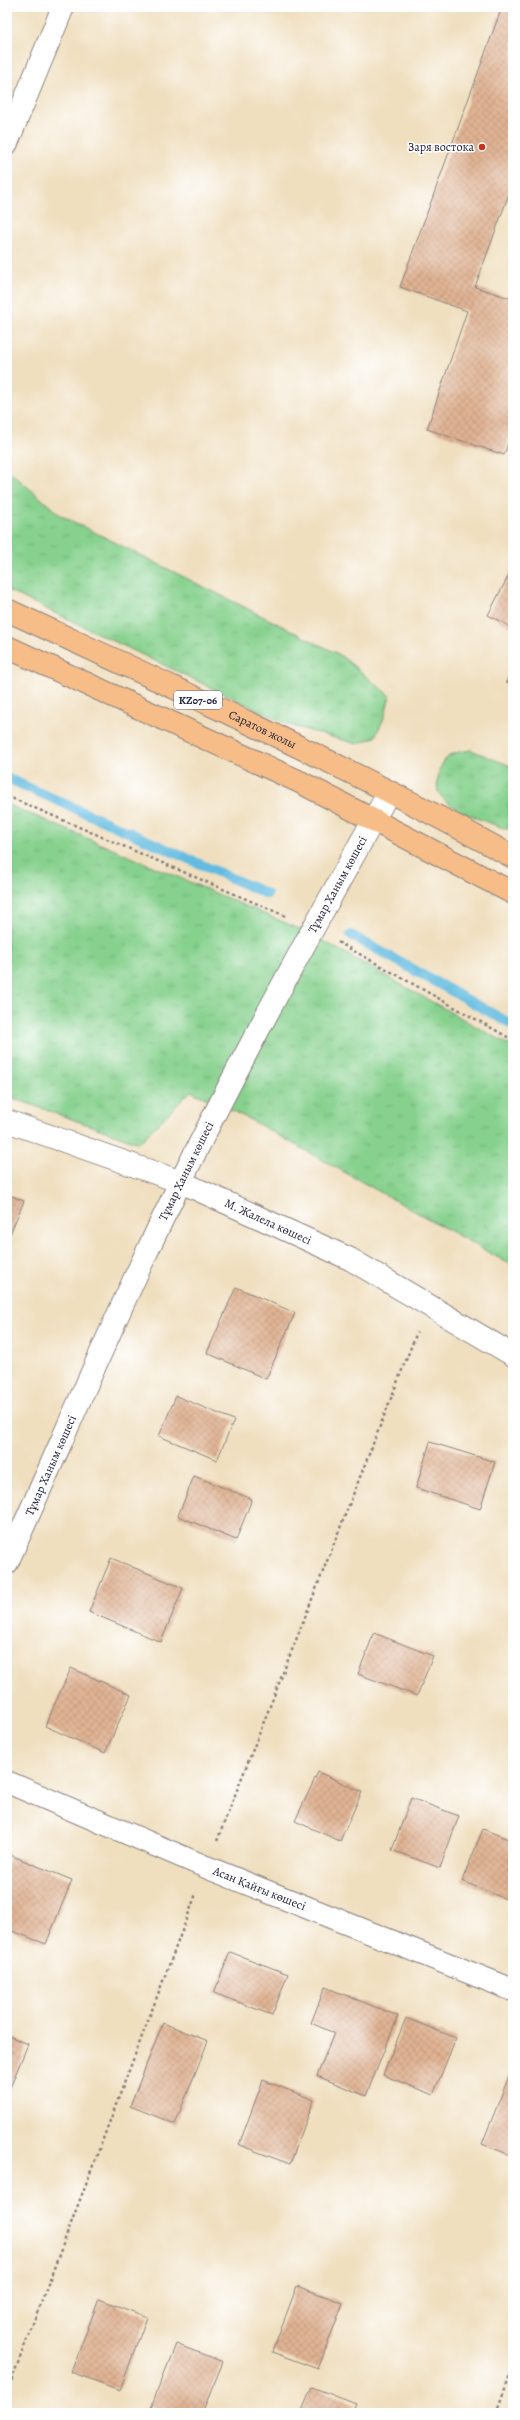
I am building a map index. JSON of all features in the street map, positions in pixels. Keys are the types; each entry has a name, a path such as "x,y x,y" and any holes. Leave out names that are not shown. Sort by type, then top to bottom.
{"main road":[{"name":"Саратов жолы","path":"7,610 307,750 513,857"},
{"name":"KZ07-06","path":"7,647 188,730 373,819 513,893"}],"street":[{"path":"7,142 63,7"},
{"name":"Тұмар Ханым көшесі","path":"7,1563 138,1270 181,1182 312,928 389,792"},
{"name":"М. Жалела көшесі","path":"7,1121 181,1182 350,1259 513,1355"},
{"name":"Асан Қайғы көшесі","path":"7,1782 206,1867 513,1990"}],"path":[{"path":"7,796 312,928 513,1040"},
{"path":"496,2413 513,2367"}],"green space":[{"path":"7,469 60,515 340,655 390,696 384,718 375,737 357,744 289,725 7,590"},
{"path":"471,750 513,767 513,831 471,816 442,798 438,791 438,778 445,760 456,753"},
{"path":"7,804 309,933 513,1047 513,1266 249,1119 191,1091 139,1143 7,1096"}],"building":[{"name":"Заря востока","path":"502,7 513,7 513,183 475,287 513,299 513,429 504,455 427,429 467,311 400,287"},
{"path":"513,567 513,628 488,615"},
{"path":"513,667 513,685 506,682"},
{"path":"7,1194 24,1201 7,1241"},
{"path":"236,1287 295,1313 266,1379 207,1353"},
{"path":"176,1396 234,1420 217,1460 159,1436"},
{"path":"430,1442 495,1462 480,1509 416,1488"},
{"path":"194,1476 252,1499 236,1540 178,1516"},
{"path":"111,1558 183,1588 161,1642 89,1612"},
{"path":"374,1633 433,1656 417,1696 358,1674"},
{"path":"71,1668 131,1695 105,1753 45,1726"},
{"path":"318,1772 362,1792 340,1841 295,1821"},
{"path":"411,1798 459,1816 440,1868 392,1850"},
{"path":"483,1829 513,1841 513,1902 462,1881"},
{"path":"10,1855 72,1880 46,1944 7,1929 7,1862"},
{"path":"230,1952 288,1974 272,2015 214,1993"},
{"path":"325,1987 398,2016 366,2096 317,2076 334,2033 311,2023"},
{"path":"406,2018 456,2038 433,2095 383,2075"},
{"path":"163,2023 208,2041 175,2124 130,2106"},
{"path":"7,2035 28,2044 7,2095"},
{"path":"513,2066 513,2156 482,2144"},
{"path":"263,2080 314,2100 290,2164 239,2145"},
{"path":"297,2286 343,2303 318,2369 272,2352"},
{"path":"99,2299 147,2317 120,2390 71,2372"},
{"path":"176,2344 223,2362 202,2413 166,2413 151,2407"},
{"path":"312,2387 356,2404 352,2413 301,2413"}],"waterway":[{"path":"7,778 267,894"},
{"path":"351,935 513,1025"}],"place":[{"name":"Заря востока","path":"482,147"}]}
